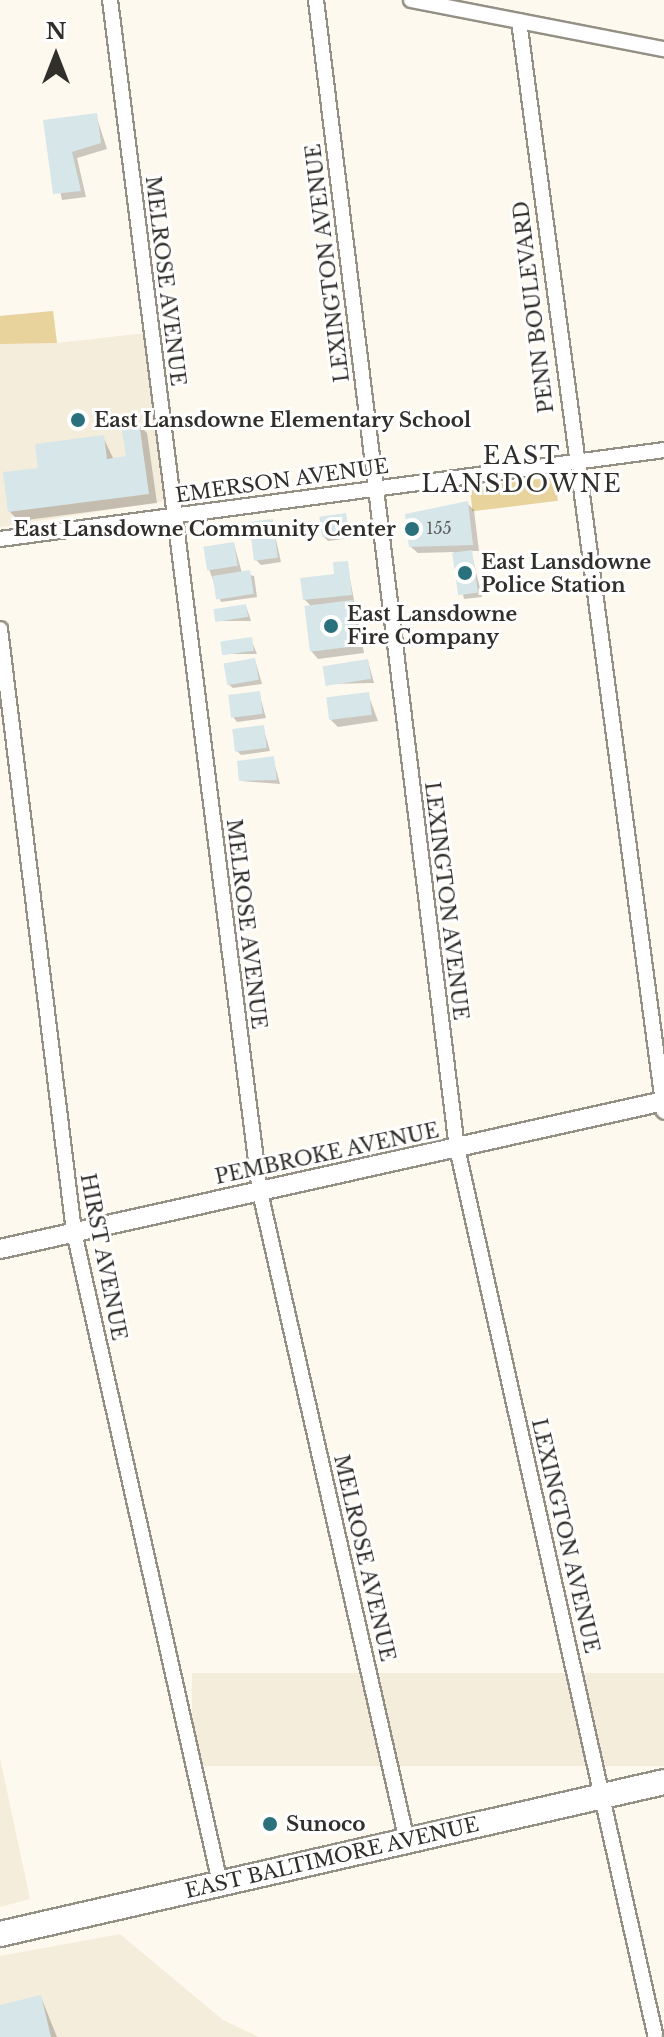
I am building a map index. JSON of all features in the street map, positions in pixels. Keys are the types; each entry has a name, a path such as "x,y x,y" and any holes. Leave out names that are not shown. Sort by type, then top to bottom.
{"main road":[{"name":"EAST BALTIMORE AVENUE","path":"0,1934 664,1782"}],"street":[{"name":"MELROSE AVENUE","path":"110,0 260,1192 407,1841"},
{"name":"LEXINGTON AVENUE","path":"316,0 457,1148 655,2034"},
{"path":"411,0 664,49"},
{"name":"PENN BOULEVARD","path":"519,21 573,462 663,1104"},
{"name":"EMERSON AVENUE","path":"0,539 664,450"},
{"name":"HIRST AVENUE","path":"0,629 74,1232 220,1883"},
{"name":"PEMBROKE AVENUE","path":"0,1249 663,1104"}],"shaded area":[{"name":"East Lansdowne Elementary School","path":"53,311 57,343 145,333 165,501 0,527 0,316"},
{"path":"53,311 57,343 0,344 0,316"},
{"path":"555,477 558,501 473,511 470,487"},
{"path":"192,1673 664,1673 664,1766 192,1766"},
{"path":"0,1758 30,1899 0,1907"},
{"path":"120,1934 223,2020 259,2037 0,2037 0,1956"}],"building":[{"path":"97,113 101,143 72,152 81,191 53,194 43,120"},
{"path":"139,422 149,494 8,512 3,472 38,468 35,444 104,435 107,459 126,456 121,424"},
{"path":"468,501 473,545 409,547 405,514"},
{"path":"346,513 349,534 322,538 319,517"},
{"path":"273,519 278,558 254,561 249,522"},
{"path":"234,542 238,566 207,571 203,547"},
{"name":"East Lansdowne Police Station","path":"472,550 478,593 458,595 452,553"},
{"path":"348,561 352,595 303,600 300,578 334,574 333,562"},
{"path":"250,570 254,594 216,600 212,576"},
{"name":"East Lansdowne Fire Company","path":"353,600 359,646 310,652 304,606"},
{"path":"246,604 248,617 215,622 213,609"},
{"path":"252,637 254,651 222,655 220,641"},
{"path":"255,658 259,680 227,685 223,664"},
{"path":"368,659 371,679 326,686 323,666"},
{"path":"260,691 263,714 231,718 228,695"},
{"path":"369,692 372,715 329,720 326,697"},
{"path":"264,725 267,748 235,752 232,729"},
{"path":"274,756 277,780 239,781 237,761"},
{"path":"41,1995 51,2037 0,2037 0,2005"}],"place":[{"name":"East Lansdowne Elementary School","path":"78,420"},
{"name":"East Lansdowne Community Center","path":"412,529"},
{"name":"East Lansdowne Police Station","path":"465,573"},
{"name":"East Lansdowne Fire Company","path":"331,626"},
{"name":"Sunoco","path":"270,1824"}],"district":[{"name":"EAST LANSDOWNE","path":"522,470"}]}
